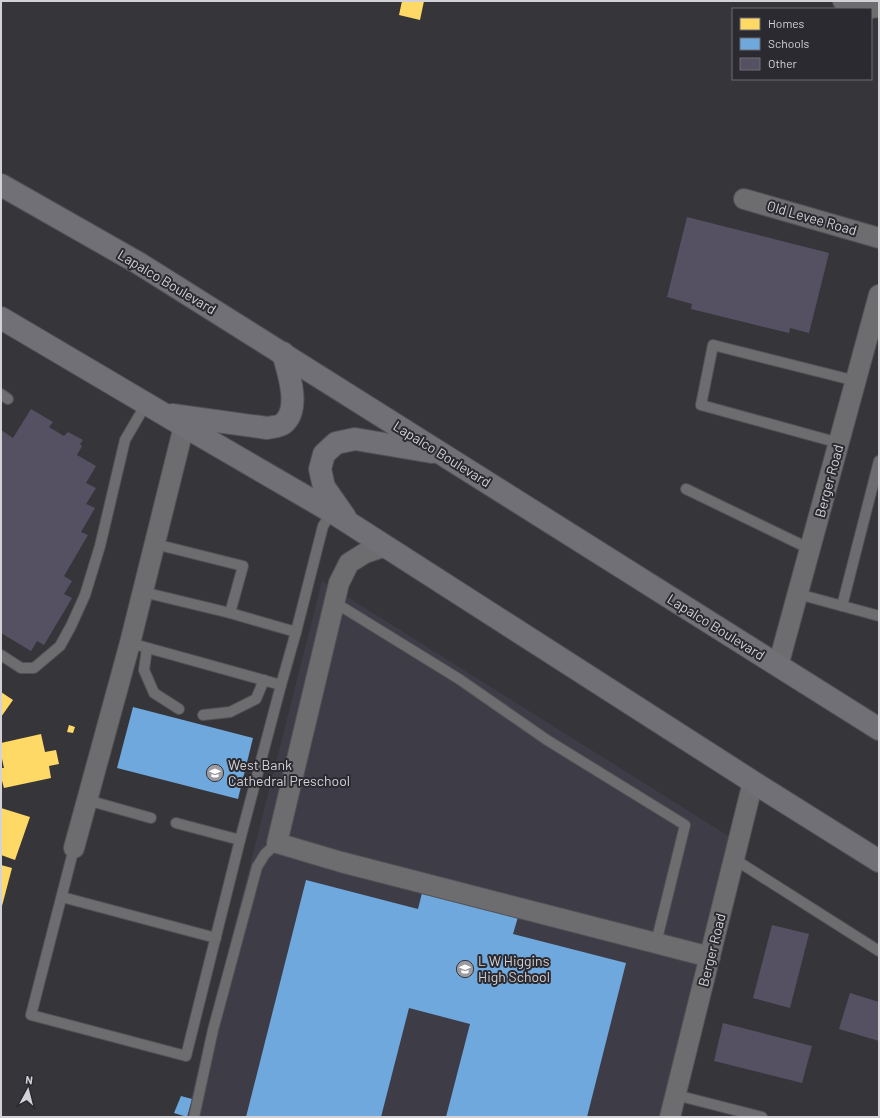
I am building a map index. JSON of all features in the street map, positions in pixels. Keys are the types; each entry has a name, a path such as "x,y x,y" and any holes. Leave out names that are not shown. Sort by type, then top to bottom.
{"main road":[{"name":"Lapalco Boulevard","path":"1,185 140,264 879,729"},
{"path":"1,188 22,198"},
{"path":"1,318 340,517 879,861"},
{"path":"155,409 266,428 284,423 289,417 292,406 292,387 283,353"},
{"path":"340,517 324,487 320,469 324,454 336,443 355,439 441,453"}],"street":[{"path":"844,1 870,8 879,7"},
{"name":"Old Levee Road","path":"744,199 879,238"},
{"name":"Berger Road","path":"778,666 879,296"},
{"path":"74,848 87,800 138,646 143,592 184,426"},
{"path":"386,546 365,553 349,563 339,583 277,843 341,862 710,957"},
{"name":"Berger Road","path":"670,1117 753,782"}],"lane":[{"path":"839,444 701,405 713,345 856,381"},
{"path":"1,655 21,668 34,668 60,646 86,595 100,546 125,440 155,409"},
{"path":"842,606 879,461"},
{"path":"686,489 810,549"},
{"path":"74,848 31,1015 186,1056 240,840 323,526 340,517"},
{"path":"155,544 243,566 230,613"},
{"path":"143,592 230,613 296,632"},
{"path":"798,594 879,616"},
{"path":"334,602 459,678 547,740 685,825 656,943"},
{"path":"179,709 154,693 144,670 138,646 281,685"},
{"path":"203,715 230,712 256,699 264,680"},
{"path":"87,800 151,818"},
{"path":"176,823 240,840"},
{"path":"194,1117 213,1030 257,867 265,854 277,843"},
{"path":"734,859 879,951"},
{"path":"62,897 216,938"},
{"path":"676,1095 762,1117"}],"shaded area":[{"name":"L W Higgins High School","path":"322,581 738,842 670,1117 186,1117"}],"building: Homes":[{"path":"402,1 424,1 420,20 399,15"},
{"path":"1,692 13,700 1,717"},
{"path":"69,725 75,727 73,733 67,732"},
{"path":"41,734 45,752 56,750 59,764 49,766 51,778 4,788 1,777 1,768 4,768 1,754 1,743"},
{"path":"1,808 30,817 15,860 1,855"},
{"path":"1,865 12,868 2,906 1,906"}],"building: Schools":[{"path":"133,707 253,738 238,799 117,768"},
{"path":"306,880 418,909 422,893 518,917 513,934 626,963 587,1117 446,1117 470,1024 409,1008 381,1117 246,1117"},
{"path":"181,1096 192,1099 187,1117 174,1113"}],"building: Other":[{"path":"687,217 829,253 809,333 790,328 789,333 691,309 692,304 667,297"},
{"path":"31,409 53,422 49,427 64,436 68,432 83,440 80,444 82,446 77,455 96,466 86,483 96,488 86,504 95,508 81,532 88,535 64,576 72,581 64,594 72,598 44,645 37,641 31,651 1,633 1,430 13,438"},
{"path":"772,925 809,934 790,1008 753,998"},
{"path":"850,993 879,1002 879,1041 839,1029"},
{"path":"723,1023 812,1046 802,1083 714,1061"}],"place":[{"name":"West Bank Cathedral Preschool","path":"215,773"},
{"name":"L W Higgins High School","path":"465,969"}]}
